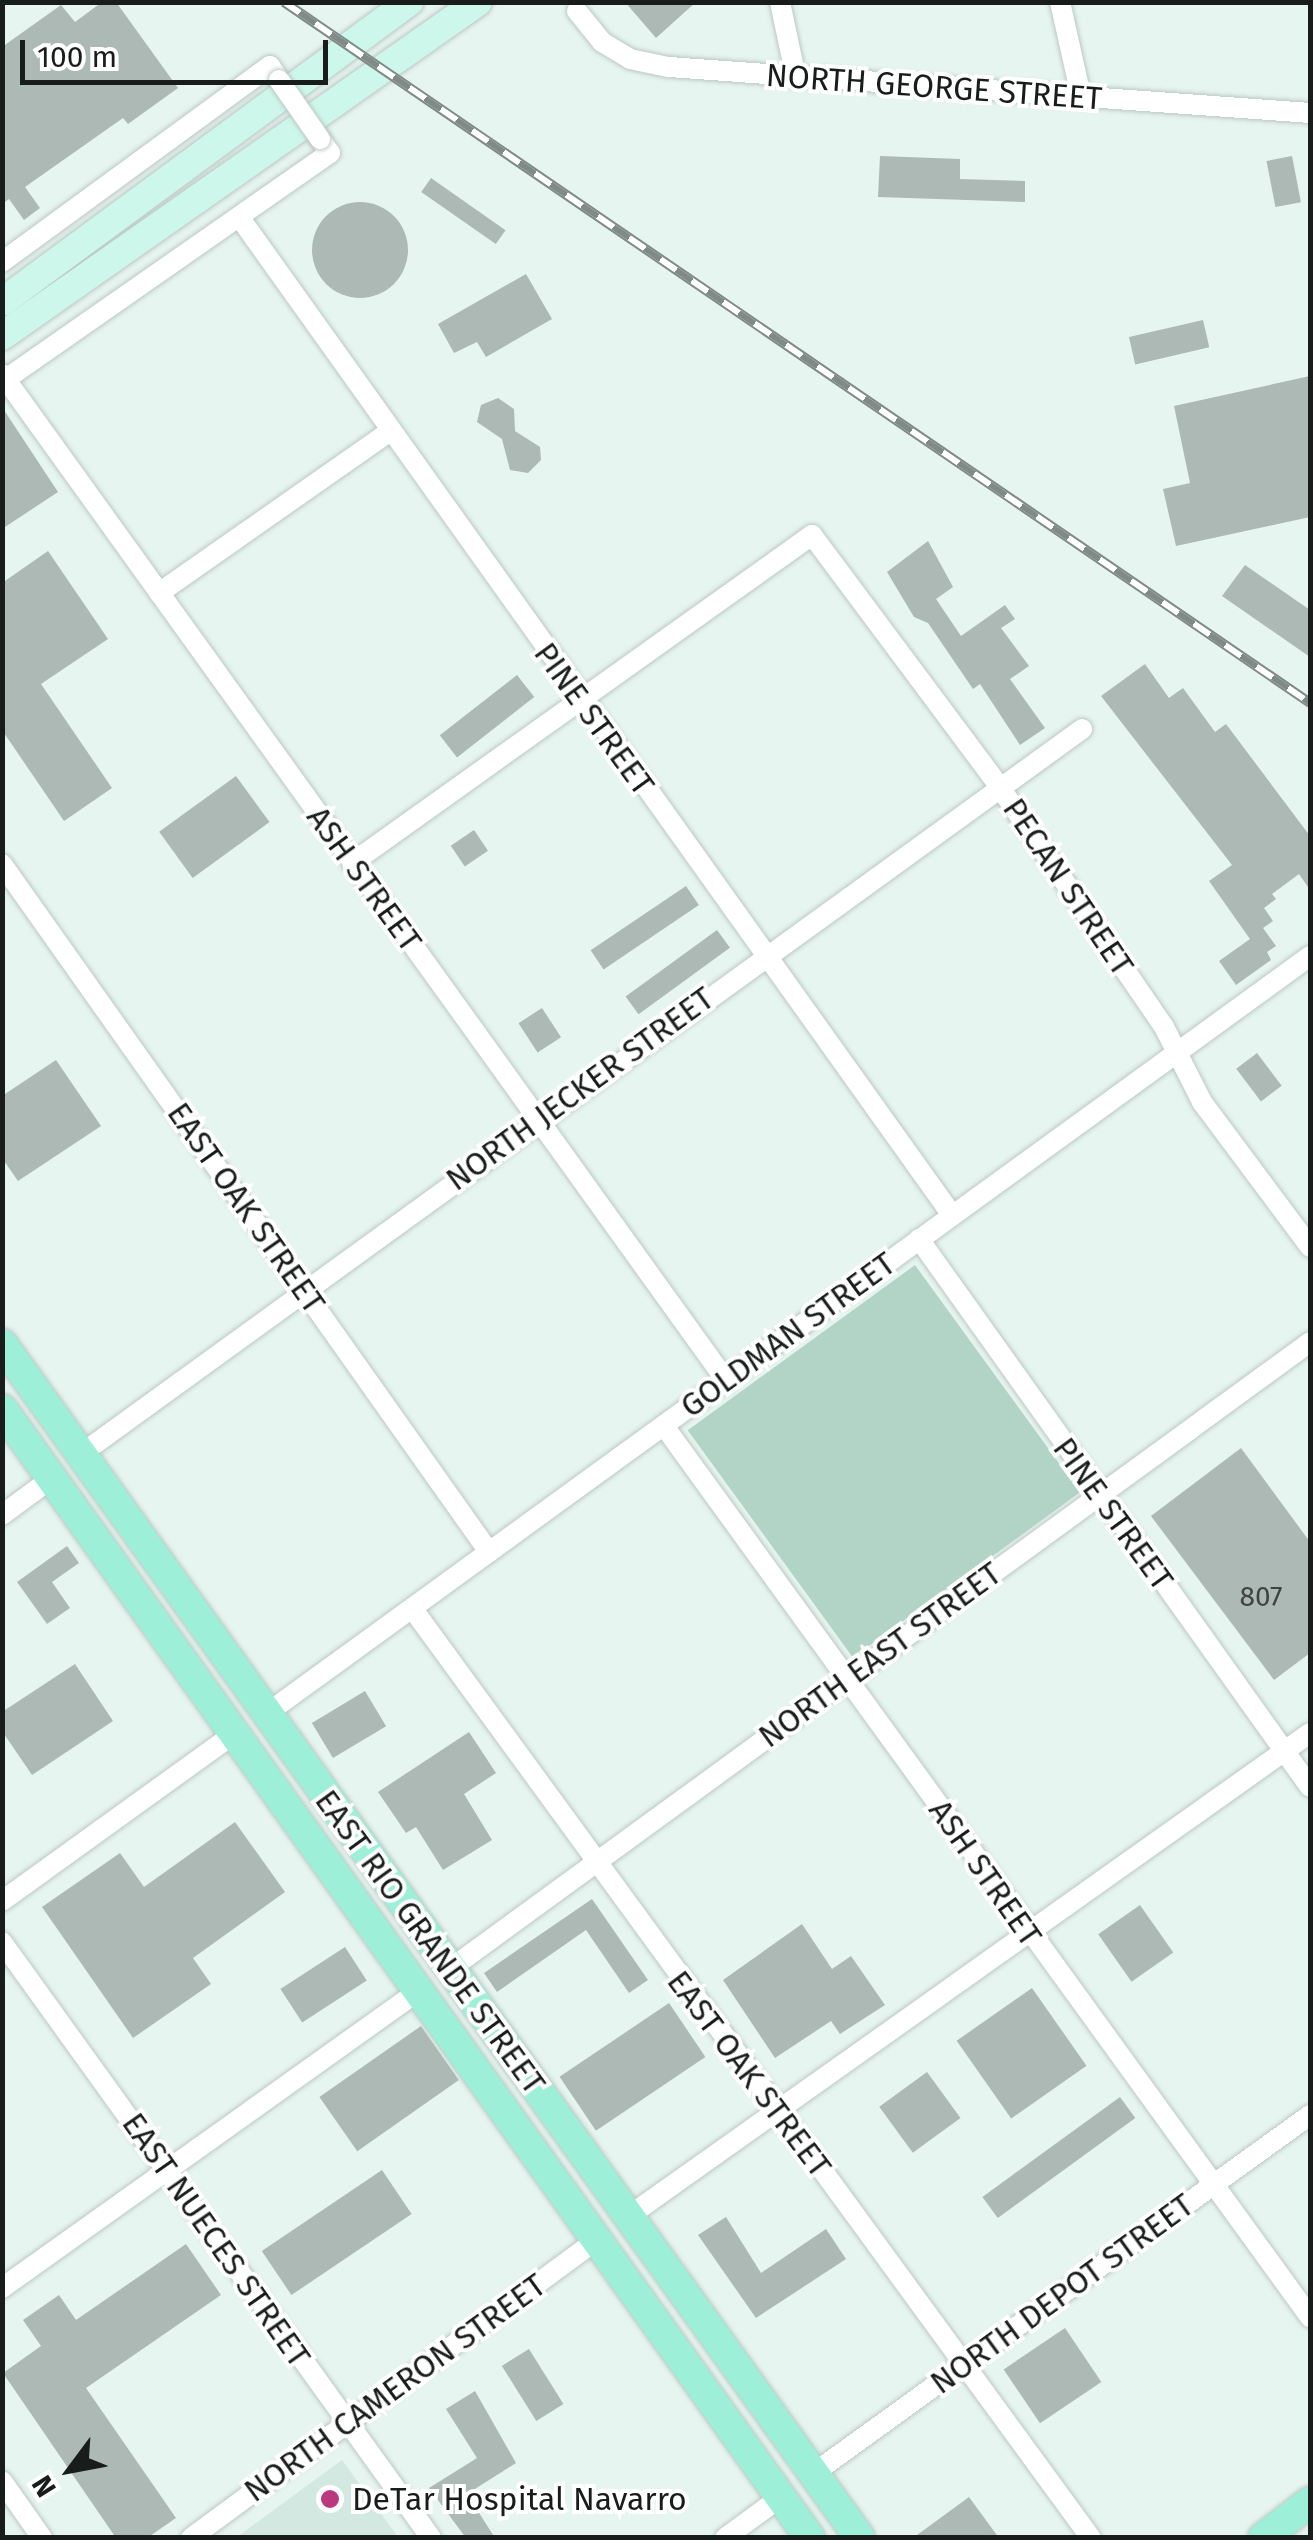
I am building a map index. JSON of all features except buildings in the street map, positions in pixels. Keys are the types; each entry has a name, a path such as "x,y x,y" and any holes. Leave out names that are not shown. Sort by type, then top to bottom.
{"main road":[{"path":"2,302 409,2"},
{"path":"2,336 478,2"},
{"name":"EAST RIO GRANDE STREET","path":"2,1344 860,2538"},
{"name":"EAST RIO GRANDE STREET","path":"2,1410 810,2538"},
{"path":"185,1664 215,1672 244,1711 266,1714"},
{"path":"235,1733 254,1736 294,1780 318,1786"},
{"path":"1263,2538 1310,2502"}],"street":[{"path":"780,2 796,78"},
{"path":"1060,2 1081,96"},
{"name":"NORTH GEORGE STREET","path":"577,11 602,42 630,59 796,78 1310,113"},
{"path":"2,262 270,66 330,153 4,376"},
{"name":"PINE STREET","path":"240,218 580,700 952,1216"},
{"name":"ASH STREET","path":"4,376 728,1382"},
{"path":"159,593 389,432"},
{"name":"PECAN STREET","path":"580,700 812,534 1000,786 1174,1052 1202,1102 1310,1247"},
{"path":"352,862 580,700"},
{"name":"NORTH JECKER STREET","path":"81,1454 537,1120 1082,729"},
{"name":"EAST OAK STREET","path":"2,864 488,1552"},
{"name":"GOLDMAN STREET","path":"266,1714 1310,956"},
{"name":"PINE STREET","path":"918,1239 1310,1787"},
{"name":"NORTH EAST STREET","path":"450,1969 1310,1342"},
{"name":"ASH STREET","path":"664,1426 1030,1938 1310,2316"},
{"path":"2,1515 52,1478"},
{"name":"EAST OAK STREET","path":"412,1608 592,1863 1091,2538"},
{"path":"2,1901 235,1733"},
{"path":"628,2216 1030,1938 1310,1733"},
{"name":"EAST NUECES STREET","path":"2,1942 431,2538"},
{"path":"2,2288 420,1990"},
{"name":"NORTH DEPOT STREET","path":"814,2473 1310,2115"},
{"name":"NORTH CAMERON STREET","path":"192,2538 598,2239"},
{"path":"2,2481 42,2538"},
{"path":"725,2538 782,2496"}],"shaded area":[{"path":"915,1265 1080,1492 853,1658 688,1430"},
{"name":"DeTar Hospital Navarro","path":"342,2460 398,2537 237,2537"}],"railway":[{"path":"284,2 1310,703"}],"place":[{"name":"DeTar Hospital Navarro","path":"330,2499"}]}
